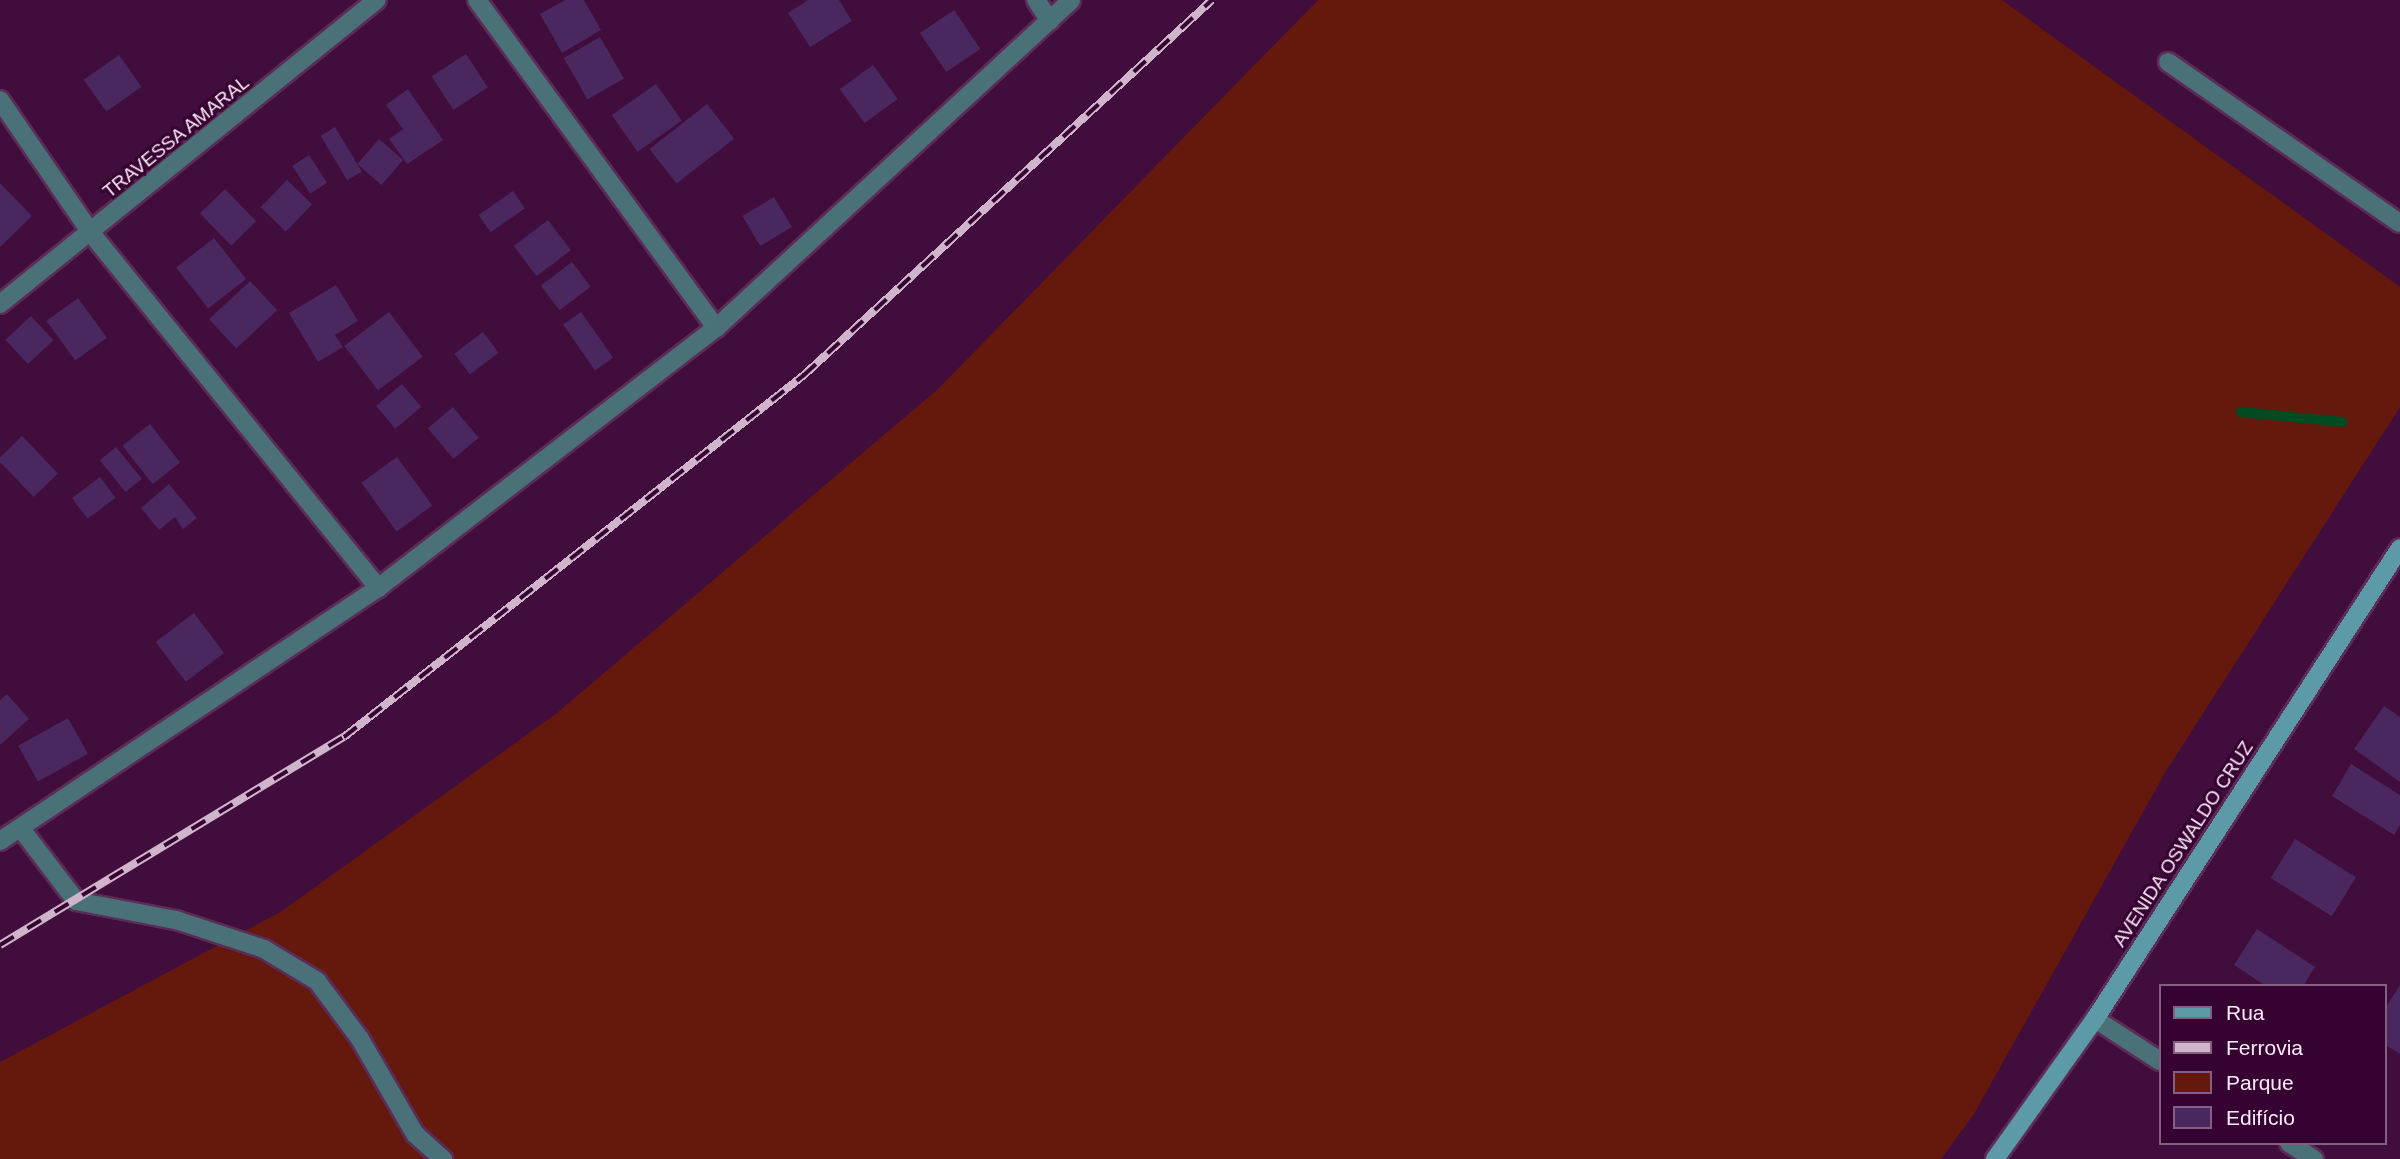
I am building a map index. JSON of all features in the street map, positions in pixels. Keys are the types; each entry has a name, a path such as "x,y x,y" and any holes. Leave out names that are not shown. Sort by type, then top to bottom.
{"street":[{"name":"TRAVESSA AMARAL","path":"0,304 377,0"},
{"path":"477,0 716,328"},
{"path":"1036,0 1050,21"},
{"path":"0,841 22,830 378,588 716,328 1071,0"},
{"path":"2168,62 2400,223"},
{"path":"0,100 91,233 378,588"},
{"name":"AVENIDA OSWALDO CRUZ","path":"1995,1159 2095,1020 2400,549"},
{"path":"22,830 76,901 176,920 264,948 317,981 360,1039 415,1135 443,1159"},
{"path":"2095,1020 2158,1060"},
{"path":"2292,1145 2314,1159"}],"green space":[{"path":"1318,0 2002,0 2400,287 2400,407 2166,771 1974,1114 1941,1159 0,1159 0,1062 282,911 557,713 938,389"}],"building":[{"path":"565,0 584,0 601,30 562,53 540,14"},
{"path":"808,0 839,0 852,21 810,47 788,13"},
{"path":"954,10 980,49 946,72 920,33"},
{"path":"600,37 624,79 588,100 564,58"},
{"path":"466,54 488,88 453,110 432,76"},
{"path":"119,55 141,87 106,112 84,80"},
{"path":"873,65 898,99 865,123 840,89"},
{"path":"656,84 682,121 638,152 612,115"},
{"path":"408,89 443,140 407,164 389,139 403,129 386,105"},
{"path":"707,104 734,139 677,184 649,149"},
{"path":"335,127 362,172 347,180 320,136"},
{"path":"379,139 403,160 382,185 357,164"},
{"path":"309,155 327,183 310,194 292,166"},
{"path":"287,180 312,204 286,232 261,207"},
{"path":"0,183 32,216 0,247"},
{"path":"225,189 256,221 231,246 200,213"},
{"path":"513,191 525,208 491,232 479,215"},
{"path":"774,197 792,227 760,246 742,216"},
{"path":"548,220 571,250 537,276 514,246"},
{"path":"214,238 246,279 208,309 176,268"},
{"path":"572,262 591,287 560,310 541,285"},
{"path":"250,281 277,310 236,348 209,319"},
{"path":"336,285 358,321 335,335 343,347 318,362 289,313"},
{"path":"78,298 107,338 75,361 46,321"},
{"path":"389,312 423,357 378,390 344,346"},
{"path":"581,312 613,358 595,370 563,325"},
{"path":"31,316 54,340 28,364 5,340"},
{"path":"483,332 499,353 470,374 454,354"},
{"path":"402,384 421,407 395,429 376,406"},
{"path":"453,407 479,438 453,459 428,428"},
{"path":"150,424 180,463 153,484 122,446"},
{"path":"22,436 58,473 34,497 0,462 0,457"},
{"path":"116,447 142,479 125,492 100,460"},
{"path":"397,457 432,506 397,531 361,483"},
{"path":"100,477 116,498 88,519 72,498"},
{"path":"169,484 197,518 183,529 175,517 159,530 141,508"},
{"path":"194,613 224,653 186,682 156,642"},
{"path":"7,694 29,719 0,745 0,700"},
{"path":"2384,706 2400,717 2400,782 2354,749"},
{"path":"68,718 88,754 38,781 18,746"},
{"path":"2351,764 2400,795 2400,825 2394,835 2332,796"},
{"path":"2295,839 2356,877 2332,916 2271,878"},
{"path":"2257,929 2315,967 2304,984 2263,984 2234,965"},
{"path":"2400,985 2400,1054 2386,1045 2386,1007"}],"waterway":[{"path":"2241,412 2343,422"}],"railway":[{"path":"0,945 344,737 804,375 1212,0"}]}
